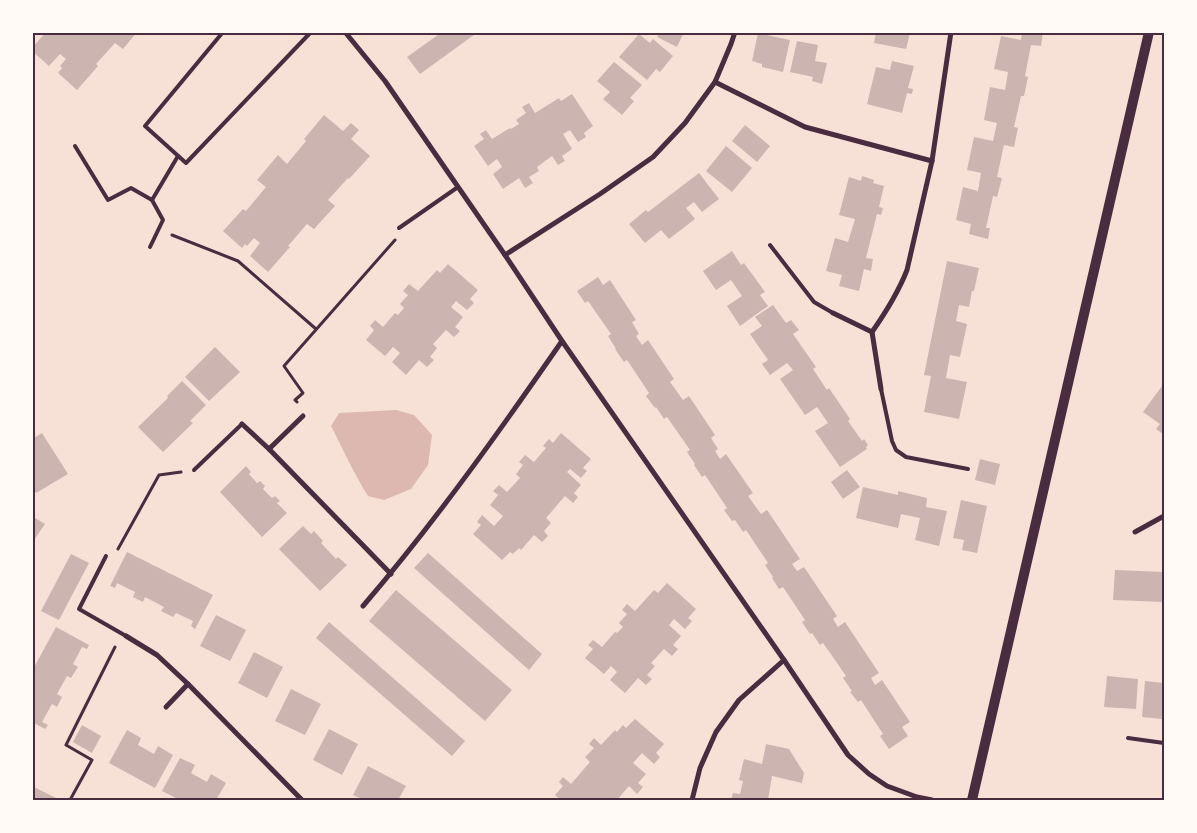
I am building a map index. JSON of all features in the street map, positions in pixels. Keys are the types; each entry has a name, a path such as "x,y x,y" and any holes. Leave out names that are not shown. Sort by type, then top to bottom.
{"main road":[{"path":"972,800 1149,32"}],"street":[{"path":"345,32 385,81 848,755 869,774 887,786 917,799 932,800"},
{"path":"505,255 600,194 653,157 685,123 715,82 735,32"},
{"path":"881,389 872,332 901,286 907,270 932,161 951,32"},
{"path":"715,82 805,127 932,161"},
{"path":"833,313 872,332"},
{"path":"363,606 440,511 488,447 562,341"},
{"path":"269,449 304,416"},
{"path":"242,424 269,449 390,574"},
{"path":"1135,532 1164,516"},
{"path":"124,634 158,655 302,800"},
{"path":"692,800 700,768 716,732 740,700 784,660"},
{"path":"166,707 188,684"}],"lane":[{"path":"223,32 145,126 186,163 311,32"},
{"path":"75,146 108,200 131,188 152,200 163,220 150,247"},
{"path":"152,200 178,156"},
{"path":"399,228 458,187"},
{"path":"770,245 814,302 833,313"},
{"path":"881,389 892,441 896,450 906,457 968,469"},
{"path":"194,470 242,424"},
{"path":"106,556 79,609 124,634"},
{"path":"1128,738 1164,743"}],"path":[{"path":"304,416 308,412 295,400 303,393 284,366 398,236 399,228"},
{"path":"158,230 238,261 316,329"},
{"path":"106,556 117,552 159,475 194,470"},
{"path":"70,800 92,760 66,745 124,634"}],"shaded area":[{"path":"396,410 414,415 432,435 428,465 411,489 384,500 368,496 331,426 339,413"}],"building":[{"path":"46,32 137,32 123,49 115,43 96,64 98,66 77,90 58,73 62,68 60,66 66,59 60,54 49,66 32,51 32,48"},
{"path":"442,32 478,32 420,74 407,57"},
{"path":"660,32 684,32 677,47 657,37"},
{"path":"876,32 910,33 906,49 874,43"},
{"path":"1022,32 1043,32 1041,46 1031,45 1025,76 1028,77 1024,96 1021,96 1014,127 1018,128 1014,147 1004,145 997,177 1002,178 997,197 993,196 986,228 990,228 988,239 969,234 971,224 956,220 963,187 978,191 981,173 967,170 974,137 993,141 997,123 984,120 990,87 1005,90 1008,72 994,69 1001,36 1021,40"},
{"path":"758,33 790,40 783,72 762,67 762,64 752,61"},
{"path":"639,34 650,43 653,39 673,56 660,72 656,69 647,80 619,57"},
{"path":"797,41 818,45 815,61 827,63 822,84 812,81 813,77 790,72"},
{"path":"892,61 914,66 908,88 913,89 912,94 907,93 902,113 867,104 876,67 890,70"},
{"path":"614,62 642,85 630,98 634,101 622,115 603,99 610,92 597,81"},
{"path":"572,94 593,126 584,133 586,137 578,142 570,130 563,134 572,149 562,156 565,161 558,165 552,156 537,167 539,171 529,177 533,183 525,188 519,178 503,189 493,174 502,167 497,159 488,166 474,146 484,139 480,134 486,130 492,139 519,124 516,120 526,113 522,107 529,103 535,113 559,98 561,101"},
{"path":"324,115 343,131 351,123 359,130 351,139 370,156 328,200 335,206 314,229 307,224 268,272 250,256 260,243 254,238 247,246 245,244 242,248 223,231 243,209 246,211 266,187 257,180 278,155 287,164"},
{"path":"745,125 770,146 757,162 732,141"},
{"path":"726,146 752,168 732,192 706,171"},
{"path":"699,173 719,199 702,212 694,202 686,208 695,219 669,239 661,230 645,243 629,224"},
{"path":"862,176 874,180 873,183 884,186 879,207 883,208 881,215 877,214 866,258 873,259 871,271 864,269 859,291 839,286 842,275 826,271 835,238 848,242 855,219 839,215 849,177 861,181"},
{"path":"732,251 741,265 744,263 765,292 760,295 768,306 740,326 727,306 742,296 731,280 716,290 703,271"},
{"path":"947,261 979,268 969,307 959,305 956,321 967,324 960,357 950,355 946,378 967,382 959,419 924,412 931,376 924,375"},
{"path":"448,264 478,290 470,299 474,303 467,310 456,301 451,307 463,317 455,327 460,331 454,337 446,330 433,344 437,348 430,357 434,360 427,367 419,360 406,375 392,362 400,353 393,347 385,356 366,340 374,330 370,326 375,320 383,327 395,313 398,315 404,308 400,304 408,295 403,291 409,284 418,291 437,270 440,273"},
{"path":"598,277 603,285 610,280 636,320 632,322 639,334 636,336 642,345 648,340 674,379 670,382 683,400 689,396 715,435 711,438 718,449 715,451 720,459 726,454 753,493 748,496 761,514 767,510 800,559 792,564 797,571 804,567 837,616 833,619 838,627 845,622 879,673 871,678 875,685 882,680 910,722 902,727 908,736 889,749 880,736 883,734 861,700 858,702 850,692 852,691 843,678 846,676 823,643 820,645 812,633 810,634 802,622 805,620 783,587 779,589 765,565 768,563 746,530 743,532 735,520 732,521 724,510 727,508 705,475 702,477 694,465 687,452 690,450 667,417 664,419 646,396 649,393 627,360 624,362 615,349 608,336 611,334 588,301 585,303 577,291"},
{"path":"773,305 786,323 791,320 799,330 793,334 816,367 813,369 827,390 829,388 862,441 864,439 868,445 867,449 840,467 815,431 828,423 817,407 805,415 780,379 793,370 787,363 770,375 762,364 768,360 750,334 762,326 755,317"},
{"path":"215,347 240,372 209,401 185,377"},
{"path":"182,381 206,405 190,421 193,423 163,452 138,427 168,398 167,396"},
{"path":"1162,386 1164,388 1163,434 1156,429 1160,424 1143,412"},
{"path":"42,433 68,474 36,493 32,488 32,439"},
{"path":"561,433 591,459 583,468 587,471 581,478 570,469 567,472 581,485 574,493 578,497 573,503 565,496 546,518 551,523 544,531 548,536 542,542 534,535 521,550 519,548 513,554 510,552 502,560 473,534 481,525 477,522 482,515 494,526 503,516 490,505 498,495 493,491 499,485 507,492 520,478 516,474 523,465 519,462 525,455 534,462 546,448 543,446 549,439 553,443"},
{"path":"980,459 1000,464 995,485 975,480"},
{"path":"246,466 251,472 249,474 257,483 260,481 265,486 263,489 272,498 275,496 280,501 277,503 287,513 262,537 220,492"},
{"path":"847,470 860,487 843,499 831,482"},
{"path":"863,487 898,495 898,491 927,498 926,507 947,511 939,546 915,540 920,518 901,514 898,528 856,518"},
{"path":"961,500 987,506 977,553 962,550 964,540 953,538"},
{"path":"32,516 45,524 32,543"},
{"path":"303,526 311,534 314,531 323,541 321,543 336,559 338,557 347,565 320,591 279,549"},
{"path":"127,552 213,595 195,629 191,626 193,621 176,613 173,617 161,611 164,607 145,597 143,602 133,597 135,592 117,583 115,588 110,586"},
{"path":"428,553 542,654 529,670 414,568"},
{"path":"71,554 89,563 59,620 41,611"},
{"path":"1115,570 1164,572 1164,602 1113,600"},
{"path":"667,583 696,609 688,618 692,621 685,629 674,619 669,625 681,636 673,645 678,649 672,656 664,649 651,663 655,666 647,675 652,679 646,685 638,678 625,693 610,680 617,672 611,666 604,674 585,658 593,649 588,645 593,640 602,647 615,632 617,633 623,627 619,623 627,614 622,610 627,604 635,611 654,590 658,593"},
{"path":"396,590 512,690 485,721 369,621"},
{"path":"216,615 246,630 230,661 200,646"},
{"path":"329,622 465,741 452,756 316,638"},
{"path":"56,627 89,645 87,649 82,647 73,664 78,667 71,678 67,676 57,694 62,697 57,707 52,704 42,722 48,725 45,729 32,722 32,671"},
{"path":"254,652 283,667 267,698 238,683"},
{"path":"1107,676 1138,679 1136,709 1104,707"},
{"path":"1145,681 1164,683 1162,719 1142,717"},
{"path":"291,689 321,704 305,735 275,721"},
{"path":"635,719 664,744 656,753 660,757 654,764 642,753 633,763 646,774 638,783 643,787 637,794 629,786 617,800 561,800 555,795 563,786 559,782 563,777 571,784 590,762 585,757 594,748 589,744 594,738 601,745 615,730 617,732 623,725 626,728"},
{"path":"82,725 101,736 92,753 73,742"},
{"path":"329,729 358,744 342,775 313,760"},
{"path":"127,730 141,738 138,745 154,754 158,746 173,755 155,788 109,763"},
{"path":"766,744 789,749 804,773 802,783 772,776 768,800 757,798 757,800 731,800 733,793 740,794 743,781 739,780 744,759 762,764"},
{"path":"180,758 195,765 191,773 207,782 211,774 226,783 216,800 180,800 162,791"},
{"path":"368,766 406,786 398,800 364,800 353,795"},
{"path":"32,786 60,800 32,800"}]}
